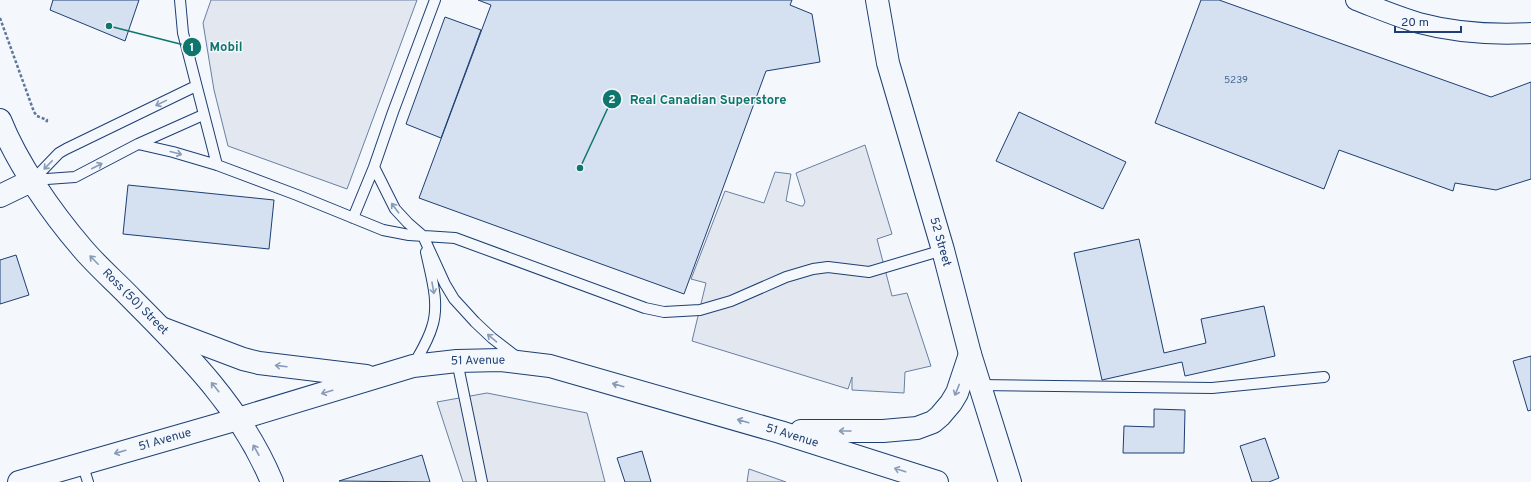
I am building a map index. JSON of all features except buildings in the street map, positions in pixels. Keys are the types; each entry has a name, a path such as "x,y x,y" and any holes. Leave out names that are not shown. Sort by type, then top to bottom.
{"main road":[{"name":"52 Street","path":"877,0 888,63 943,250 970,354 1010,482"},
{"name":"Ross (50) Street","path":"0,120 14,149 52,211 82,248 161,328 223,396 257,451 272,482"},
{"path":"0,196 33,180"},
{"path":"161,328 243,359 259,363 375,377"},
{"path":"780,432 883,431 917,428 940,416 952,403 957,393 970,354"},
{"name":"51 Avenue","path":"19,482 85,472 238,419 413,366 457,361 501,360 550,366 780,432 937,482"}],"street":[{"path":"1356,0 1418,23 1445,29 1474,33 1531,33"}],"lane":[{"path":"180,0 183,33 217,165"},
{"path":"353,218 374,167 435,0"},
{"path":"33,180 59,153 196,86"},
{"path":"33,180 74,177 138,144 203,115"},
{"path":"138,144 173,152 217,165 297,195 383,230 409,235 455,238 645,308 664,312 700,310 731,301 786,277 813,269 828,267 869,272 943,250"},
{"path":"374,167 395,209 423,236 445,284 454,299 486,333 523,362"},
{"path":"413,366 433,326 435,309 433,286 423,236"},
{"path":"457,361 482,482"},
{"path":"980,385 1212,388 1324,377"}],"path":[{"path":"0,18 34,112 37,116 46,120 46,124"}],"shaded area":[{"path":"211,0 417,0 347,189 228,146 214,90 203,23"},
{"path":"865,145 892,234 877,239 892,296 907,293 931,366 905,372 904,393 852,390 852,377 848,389 692,341 706,283 691,279 725,191 764,203 775,172 791,174 786,201 803,206 805,202 796,173"},
{"path":"487,393 587,413 605,482 463,482 437,402"},
{"path":"749,469 786,482 747,482"}],"place":[{"name":"Mobil","path":"109,26"},
{"name":"Real Canadian Superstore","path":"580,168"}]}
